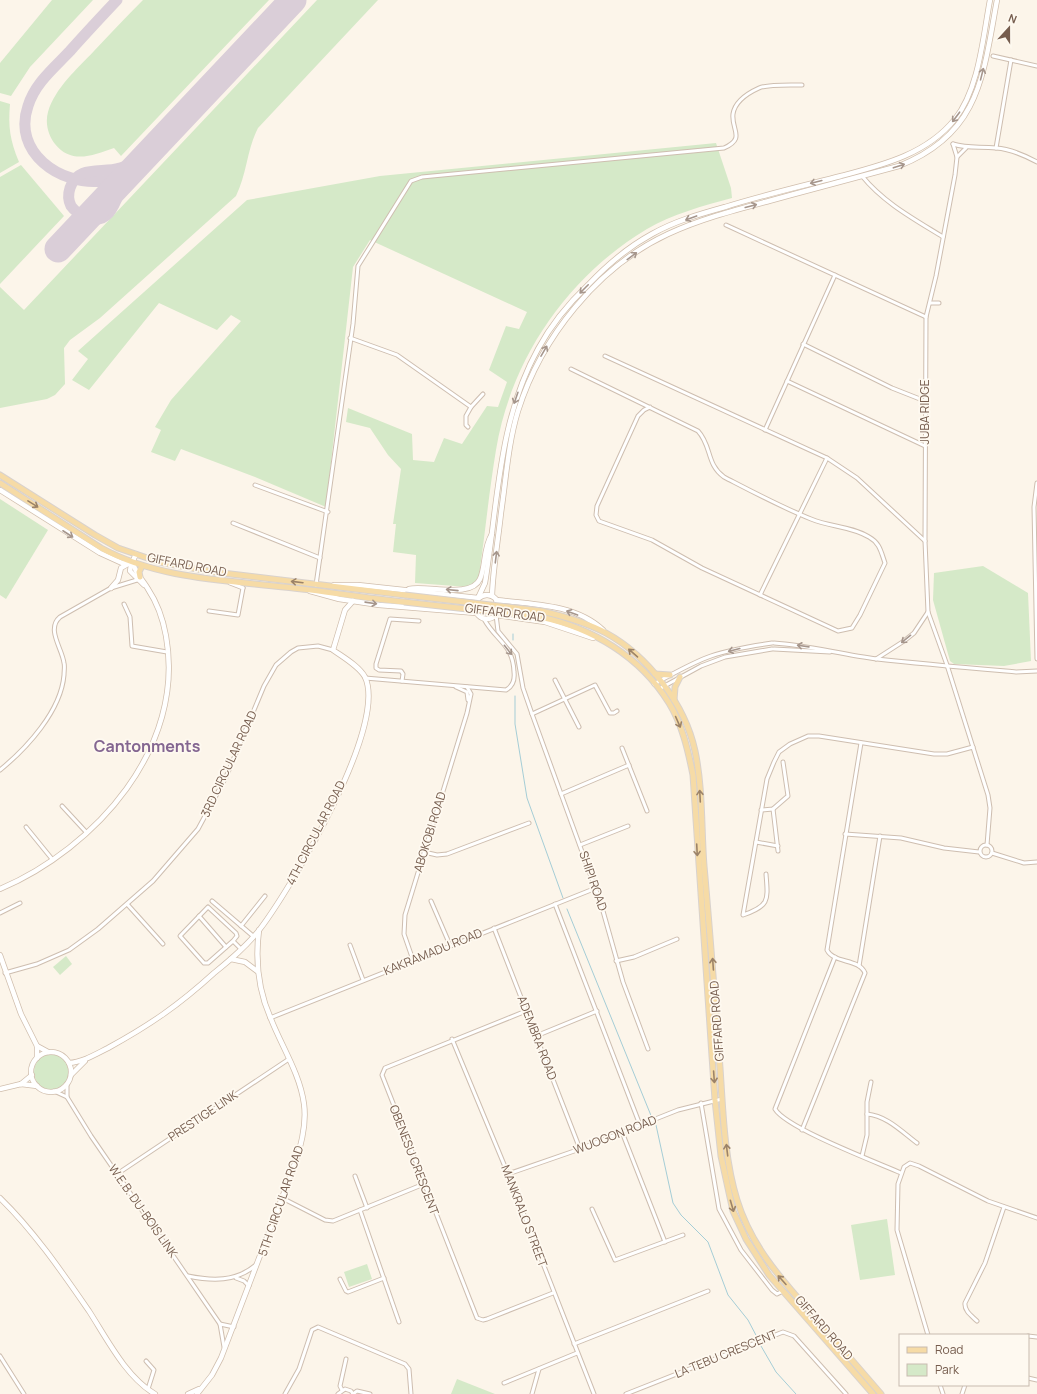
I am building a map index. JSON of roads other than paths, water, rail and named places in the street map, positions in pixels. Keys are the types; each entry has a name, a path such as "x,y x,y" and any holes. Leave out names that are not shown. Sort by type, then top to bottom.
{"main road":[{"path":"990,0 974,78 967,98 955,119 934,140 908,155 853,172 766,194 671,225 651,235 622,254 575,297 558,317 530,363 505,435 485,583 475,605 476,613 484,619 490,619 496,615 499,608 494,598 510,451 518,411 545,349 580,302 606,275 634,254 666,235 703,220 738,209 899,166 917,159 956,130 967,113 977,93 997,0"},
{"name":"GIFFARD ROAD","path":"0,475 118,548 171,565 324,586 478,598"},
{"name":"GIFFARD ROAD","path":"0,483 101,548 142,566 165,572 211,578 540,617 578,628 605,640 657,682"},
{"name":"GIFFARD ROAD","path":"0,490 100,552 122,563 133,562"},
{"path":"404,593 416,588 462,591 473,587 480,578 486,545 493,532"},
{"path":"0,889 29,875 87,833 116,802 137,774 150,751 165,702 169,682 169,652 163,618 148,589 138,578 133,562 136,554"},
{"path":"111,588 118,580 121,568 133,562"},
{"path":"138,578 142,566"},
{"name":"GIFFARD ROAD","path":"306,589 339,599 353,601 476,613"},
{"name":"GIFFARD ROAD","path":"404,593 541,611 580,622 606,633"},
{"path":"478,598 485,595 494,598"},
{"name":"GIFFARD ROAD","path":"494,598 553,607 590,621 622,643 654,674 669,703 680,727 688,750 693,775 715,1100 721,1156 733,1211 755,1255 783,1291 873,1394"},
{"path":"339,599 345,610"},
{"path":"353,601 345,610 333,650 355,666 365,678"},
{"name":"GIFFARD ROAD","path":"496,615 545,622 605,640"},
{"path":"654,674 663,676 670,675"},
{"path":"674,700 675,687 680,677"},
{"name":"4TH CIRCULAR ROAD","path":"69,1063 88,1058 133,1034 165,1014 232,959 259,930 305,858 349,769 361,738 367,714 368,691 365,678"},
{"name":"GIFFARD ROAD","path":"661,688 674,700 686,724 695,748 699,773 704,863 722,1099 732,1180 744,1220 752,1236 775,1272 881,1394"},
{"name":"5TH CIRCULAR ROAD","path":"197,1394 212,1374 225,1350 250,1288 298,1155 305,1113 303,1096 289,1059 270,1018 257,971 256,951 259,930"},
{"path":"0,955 5,973 21,1014 37,1046 37,1058 34,1063 32,1075 37,1086"},
{"path":"232,959 245,962 257,971"},
{"path":"0,1089 21,1084 37,1086 48,1091 54,1091 67,1085 71,1075 69,1063 60,1054 48,1052 37,1046"},
{"path":"37,1058 48,1052"},
{"name":"4TH CIRCULAR ROAD","path":"71,1075 88,1058"},
{"path":"21,1084 32,1075"},
{"path":"0,1198 35,1237 121,1360 148,1390 155,1394"},
{"path":"188,1394 197,1391 204,1386"}],"street":[{"path":"994,56 1037,66"},
{"path":"996,148 1011,60"},
{"path":"316,585 328,512 353,324 358,266 411,182 422,177 724,148 733,144 737,136 733,114 740,99 760,87 802,84"},
{"name":"JUBA RIDGE","path":"966,148 953,144 957,157 955,175 926,317 925,541 928,612 947,665 973,747 990,808 986,845"},
{"path":"957,157 966,148 996,148 1018,153 1037,162"},
{"path":"862,176 874,192 943,237"},
{"path":"726,224 926,317"},
{"path":"765,430 835,276"},
{"path":"930,303 939,303"},
{"path":"350,338 397,355 471,407"},
{"path":"803,344 898,390 925,401"},
{"path":"605,356 827,458 857,478 925,541"},
{"path":"571,369 650,407 698,431 703,436 715,470 720,474 799,514 833,527 852,529 869,537 880,546 885,563 860,615 852,628 838,631 702,568 652,540 601,522 597,519 597,506 638,416 650,407"},
{"path":"787,381 925,446"},
{"path":"468,427 465,419 471,407 483,394"},
{"path":"760,595 827,458"},
{"path":"1037,483 1034,507 1037,659"},
{"path":"255,485 328,512"},
{"path":"233,523 320,558"},
{"path":"0,770 15,758 28,744 51,713 59,695 64,677 64,663 54,633 55,622 60,617 111,588 138,578"},
{"path":"211,578 219,582 243,588 253,583"},
{"path":"209,611 238,615 243,588"},
{"path":"124,604 130,618 132,646 169,652"},
{"path":"876,659 914,633 928,612"},
{"name":"SHIPI ROAD","path":"496,615 498,631 517,654 523,688 596,888 616,961 648,1049"},
{"path":"365,678 462,686 501,691 509,688 514,680 513,656 484,619"},
{"path":"402,681 403,674 401,671 379,670 376,668 376,664 389,620 419,621"},
{"path":"657,682 711,655 747,646 773,643 811,647 831,652 876,659 1016,672 1037,672"},
{"name":"3RD CIRCULAR ROAD","path":"5,973 37,964 69,950 98,929 153,881 198,829 226,777 264,686 276,665 298,648 318,646 333,650"},
{"path":"661,688 701,666 725,657 773,649 831,652"},
{"path":"555,680 564,700 579,726"},
{"path":"532,714 595,685 610,713 618,711"},
{"path":"452,686 467,692 468,704"},
{"name":"ABOKOBI ROAD","path":"412,960 404,934 404,925 415,879 471,694 467,687"},
{"path":"766,874 767,902 764,906 743,915 767,779 780,752 790,744 806,737 819,736 934,754 947,754 973,747"},
{"path":"802,1130 865,973 859,966 834,957 829,954 827,950 861,743"},
{"path":"622,748 647,812"},
{"path":"761,810 773,809 788,796 783,762"},
{"path":"561,794 629,765"},
{"path":"62,806 87,833"},
{"path":"773,809 778,851"},
{"path":"424,852 437,855 447,854 529,823"},
{"path":"580,845 628,826"},
{"path":"26,827 52,859"},
{"path":"845,834 880,836 925,843 944,848 979,852 985,858 992,853"},
{"path":"859,966 880,836"},
{"path":"756,842 778,846"},
{"path":"979,852 981,847 986,845 991,848 992,853"},
{"path":"992,853 1024,862 1037,862"},
{"name":"KAKRAMADU ROAD","path":"270,1018 412,960 596,888"},
{"path":"241,926 265,896"},
{"path":"432,900 450,945"},
{"path":"212,901 253,936"},
{"path":"0,913 20,903"},
{"path":"127,904 163,944"},
{"path":"555,904 640,1125"},
{"path":"207,908 210,908 236,933 237,936 208,963 204,963 180,938 199,916 207,908"},
{"path":"199,916 226,947"},
{"name":"ADEMBRA ROAD","path":"494,928 580,1149"},
{"path":"616,961 634,957 677,939"},
{"path":"233,941 241,949"},
{"path":"350,945 363,980"},
{"path":"834,957 775,1109 783,1118 802,1130 901,1173"},
{"name":"OBENESU CRESCENT","path":"526,1011 452,1039 385,1068 381,1073 477,1318 486,1320 553,1292"},
{"path":"536,1036 597,1011"},
{"name":"MANKRALO STREET","path":"452,1039 508,1174 594,1394"},
{"name":"PRESTIGE LINK","path":"117,1174 289,1059"},
{"path":"862,1156 867,1135 867,1102 871,1082"},
{"path":"66,1097 67,1085"},
{"name":"W.E.B. DU-BOIS LINK","path":"54,1091 66,1097 220,1324 225,1350"},
{"name":"WUOGON ROAD","path":"508,1174 580,1149 701,1103 722,1099"},
{"path":"701,1103 714,1190 719,1209 741,1250 772,1290 777,1294 783,1291"},
{"path":"867,1114 880,1117 896,1126 917,1143"},
{"path":"622,1132 665,1242"},
{"path":"928,1334 896,1230 897,1199 901,1173 904,1167 910,1163 1004,1207 1037,1218"},
{"path":"355,1176 366,1208"},
{"path":"282,1198 329,1221 366,1208 424,1184"},
{"path":"977,1321 969,1314 964,1306 985,1263 1004,1207"},
{"path":"592,1209 615,1260 683,1235"},
{"path":"360,1210 399,1322"},
{"path":"188,1276 211,1280 234,1278 247,1272 260,1260"},
{"path":"234,1278 244,1281 250,1288"},
{"path":"340,1279 348,1292 384,1278"},
{"path":"574,1344 708,1291"},
{"path":"220,1324 234,1327"},
{"path":"285,1394 298,1369 312,1330 318,1326 405,1364 409,1369 411,1394"},
{"name":"LA TEBU CRESCENT","path":"631,1393 783,1332 794,1336 846,1394"},
{"path":"504,1383 577,1353"},
{"path":"0,1356 24,1394"},
{"path":"342,1390 340,1386 346,1359"},
{"path":"146,1361 154,1370 148,1390"},
{"path":"532,1394 539,1369"},
{"path":"338,1394 342,1390 348,1389 353,1394 357,1391 370,1394"},
{"path":"626,1394 631,1393"}],"waterway":[{"path":"513,634 513,640"},
{"path":"515,696 515,724 527,798 563,898"},
{"path":"567,909 652,1118"},
{"path":"656,1125 673,1203 681,1215 708,1242 728,1295 748,1320 758,1339"},
{"path":"761,1346 776,1372 796,1394"}],"district":[{"name":"Cantonments","path":"147,746"}]}
